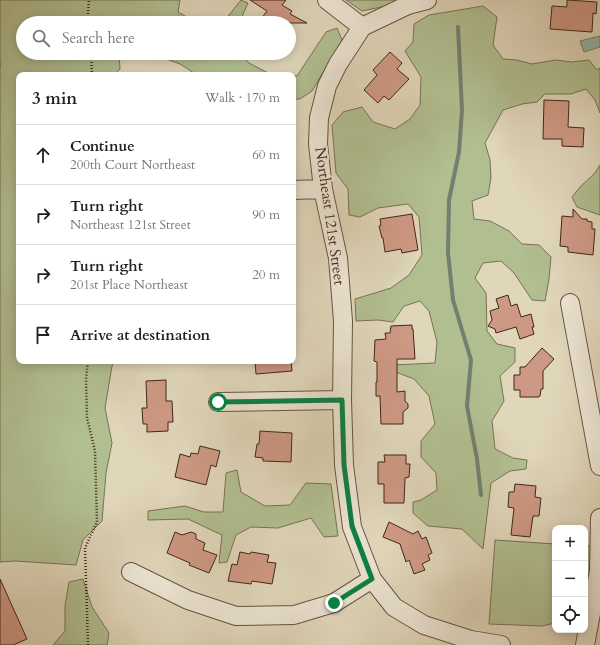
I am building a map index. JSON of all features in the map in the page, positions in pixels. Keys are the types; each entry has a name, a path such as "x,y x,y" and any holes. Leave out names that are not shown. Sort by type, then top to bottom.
{"street":[{"path":"327,0 362,27 408,5 427,0"},
{"name":"Northeast 121st Street","path":"362,27 338,64 327,86 319,118 318,144 323,189 338,258 343,321 342,400 344,465 352,526 372,579 394,607 424,625 471,640 501,645"},
{"path":"296,190 323,189"},
{"path":"570,303 600,466"},
{"path":"218,402 342,400"},
{"path":"585,645 599,571 600,518"},
{"path":"131,572 188,600 236,616 294,615 334,603 372,579"}],"path":[{"path":"88,16 89,0"},
{"path":"91,60 92,72"},
{"path":"88,364 86,379 87,418 95,451 96,522 85,548 88,645"}],"shaded area":[{"path":"0,0 180,0 178,12 185,16 16,16 16,60 119,60 120,69 117,72 16,72 16,364 113,364 105,408 112,443 106,473 102,521 83,540 76,565 15,561 0,562"},
{"path":"241,0 248,3 242,16 228,16"},
{"path":"346,0 403,0 386,6 362,11"},
{"path":"483,6 497,17 493,45 503,59 517,60 532,64 556,60 572,62 589,60 597,70 600,68 600,113 595,100 586,89 571,94 545,94 537,102 522,104 503,110 485,143 490,160 491,178 488,195 472,201 474,219 490,221 509,231 522,244 539,245 551,257 545,301 532,300 514,273 501,261 483,263 475,278 486,293 487,331 497,344 515,348 515,362 500,376 504,401 492,421 495,449 513,458 527,460 526,469 510,471 491,483 483,549 462,529 428,526 413,513 413,502 421,500 437,490 436,473 421,457 421,441 435,424 429,396 414,379 393,371 393,365 435,363 437,342 429,311 420,301 404,306 393,322 378,320 356,321 355,299 391,288 409,275 422,255 419,217 408,204 378,208 360,217 349,215 348,189 336,173 332,125 343,112 362,107 373,122 395,129 410,119 420,105 421,77 405,51 413,42 414,24 429,15"},
{"path":"337,28 342,40 312,91 300,99 296,99 296,76 326,32"},
{"path":"600,36 600,47 584,52 580,41"},
{"path":"169,60 246,60 266,72 192,72 180,64"},
{"path":"600,165 600,215 577,207 572,197 595,173"},
{"path":"237,470 241,492 265,506 290,505 306,483 331,484 338,536 324,537 311,518 278,528 251,527 236,535 227,562 219,563 222,535 188,519 148,520 148,511 185,506 204,512 223,512 226,473"},
{"path":"495,540 552,544 552,624 542,626 489,624"},
{"path":"588,546 592,546 589,573"},
{"path":"83,579 92,607 109,633 107,645 53,645 65,631 65,606 69,582"}],"building":[{"path":"250,0 286,0 282,5 292,11 290,14 294,16 263,16 267,11"},
{"path":"567,0 597,2 596,14 593,13 592,32 550,29 552,6 567,7"},
{"path":"296,17 307,23 296,23"},
{"path":"390,52 402,63 397,69 409,79 389,100 384,96 378,103 364,90 377,75 373,70"},
{"path":"544,100 569,101 568,127 584,128 583,147 562,146 562,139 543,139"},
{"path":"573,209 582,219 587,219 587,221 592,222 592,229 595,229 593,255 568,252 568,247 560,246 562,216 573,217"},
{"path":"412,214 418,250 402,253 401,249 385,252 379,226 381,225 380,219"},
{"path":"508,295 511,306 517,304 521,317 531,314 534,334 520,339 516,327 496,333 495,329 488,326 492,320 490,311 499,308 496,299"},
{"path":"412,325 415,359 397,359 397,392 405,391 405,401 408,404 408,408 403,412 403,424 381,424 380,396 376,396 377,362 374,361 375,340 386,339 385,333 390,333 391,326"},
{"path":"542,348 554,359 543,371 543,389 541,389 540,396 520,397 520,390 514,390 514,375 520,375 520,367 525,367"},
{"path":"255,364 291,364 292,371 256,374"},
{"path":"166,380 166,401 172,401 173,422 168,422 168,431 147,432 147,424 143,424 142,408 147,408 146,381"},
{"path":"260,431 292,433 291,462 263,461 263,458 255,457 257,444 259,444"},
{"path":"200,446 220,451 216,467 211,465 206,485 175,477 180,454 190,457 191,453 198,454"},
{"path":"384,455 406,455 406,464 410,464 409,477 405,478 404,503 384,503 384,484 378,484 378,462 385,462"},
{"path":"515,484 536,486 535,497 541,498 539,516 533,516 530,537 511,535 514,508 508,507 509,492 514,492"},
{"path":"389,522 413,534 418,531 422,539 426,537 432,553 428,555 430,560 422,564 425,570 414,574 409,560 406,562 400,544 383,537"},
{"path":"175,532 182,535 191,532 196,534 196,539 205,543 203,550 217,555 209,573 189,565 190,563 167,553"},
{"path":"240,552 269,555 267,562 276,563 272,584 252,581 251,584 228,581 232,564 237,565"},
{"path":"0,579 27,639 13,645 0,645"}],"waterway":[{"path":"458,27 462,110 459,152 449,200 448,253 453,300 471,360 467,406 477,459 481,495"}],"route":[{"path":"218,402 342,400 344,465 352,526 372,579 334,603"}]}
